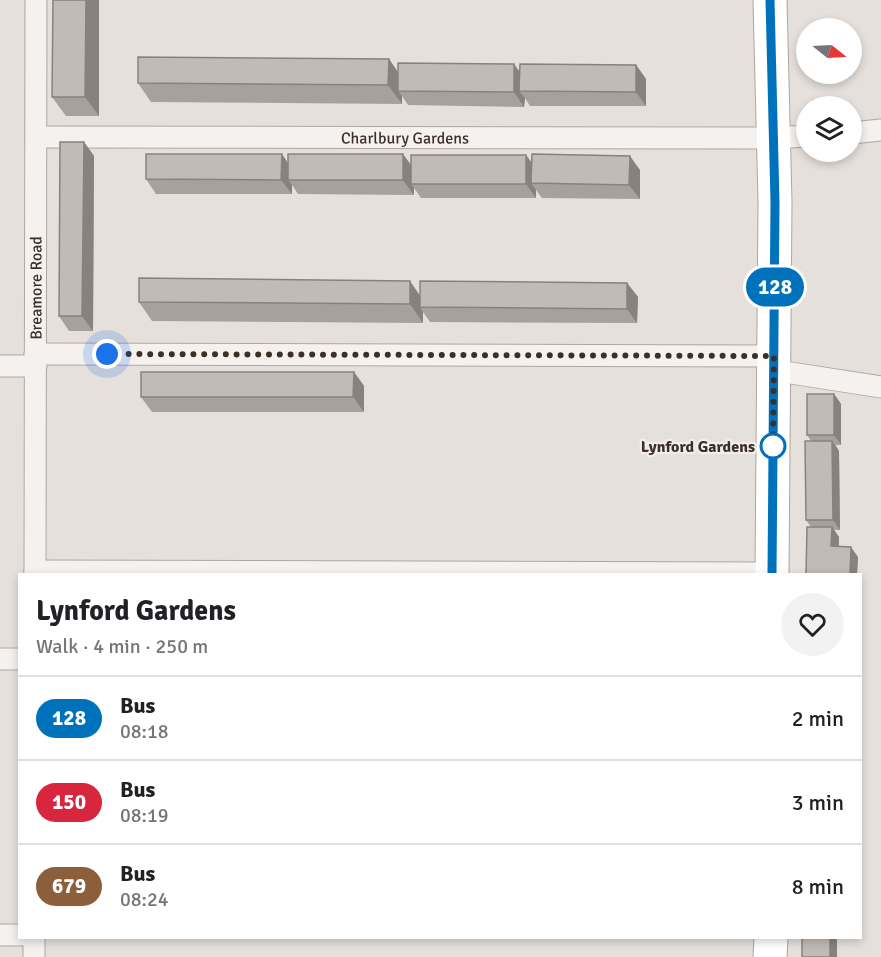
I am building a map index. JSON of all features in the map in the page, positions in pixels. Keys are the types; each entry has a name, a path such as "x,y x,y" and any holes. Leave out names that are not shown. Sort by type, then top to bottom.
{"main road":[{"path":"770,0 775,202 772,573"},
{"path":"770,957 771,939"}],"street":[{"name":"Breamore Road","path":"35,573 36,0"},
{"path":"862,132 881,130"},
{"name":"Charlbury Gardens","path":"36,137 796,137"},
{"path":"0,366 35,360 774,365 791,373 881,387"},
{"path":"0,659 18,659"},
{"path":"0,935 18,935"},
{"path":"34,939 34,957"}],"building":[{"path":"53,0 86,0 85,97 52,97"},
{"path":"138,57 389,59 388,85 138,83"},
{"path":"398,63 514,64 514,92 398,91"},
{"path":"520,64 636,65 636,92 519,91"},
{"path":"60,142 84,142 82,316 59,316"},
{"path":"146,154 282,154 281,180 146,179"},
{"path":"288,154 403,154 403,180 288,180"},
{"path":"532,154 630,156 629,185 531,183"},
{"path":"411,155 526,155 526,184 411,184"},
{"path":"139,278 410,281 410,304 139,302"},
{"path":"420,281 627,283 627,309 420,307"},
{"path":"141,372 354,372 353,397 141,397"},
{"path":"807,394 834,394 834,435 807,435"},
{"path":"805,441 832,441 833,520 806,520"},
{"path":"807,527 832,527 831,546 851,547 850,573 806,573"},
{"path":"802,939 830,939 830,957 802,957"}],"bus line":[{"name":"128","path":"770,0 775,202 772,573"}],"place":[{"name":"Lynford Gardens","path":"773,446"}],"route":[{"path":"107,354 774,356 773,446"}]}
